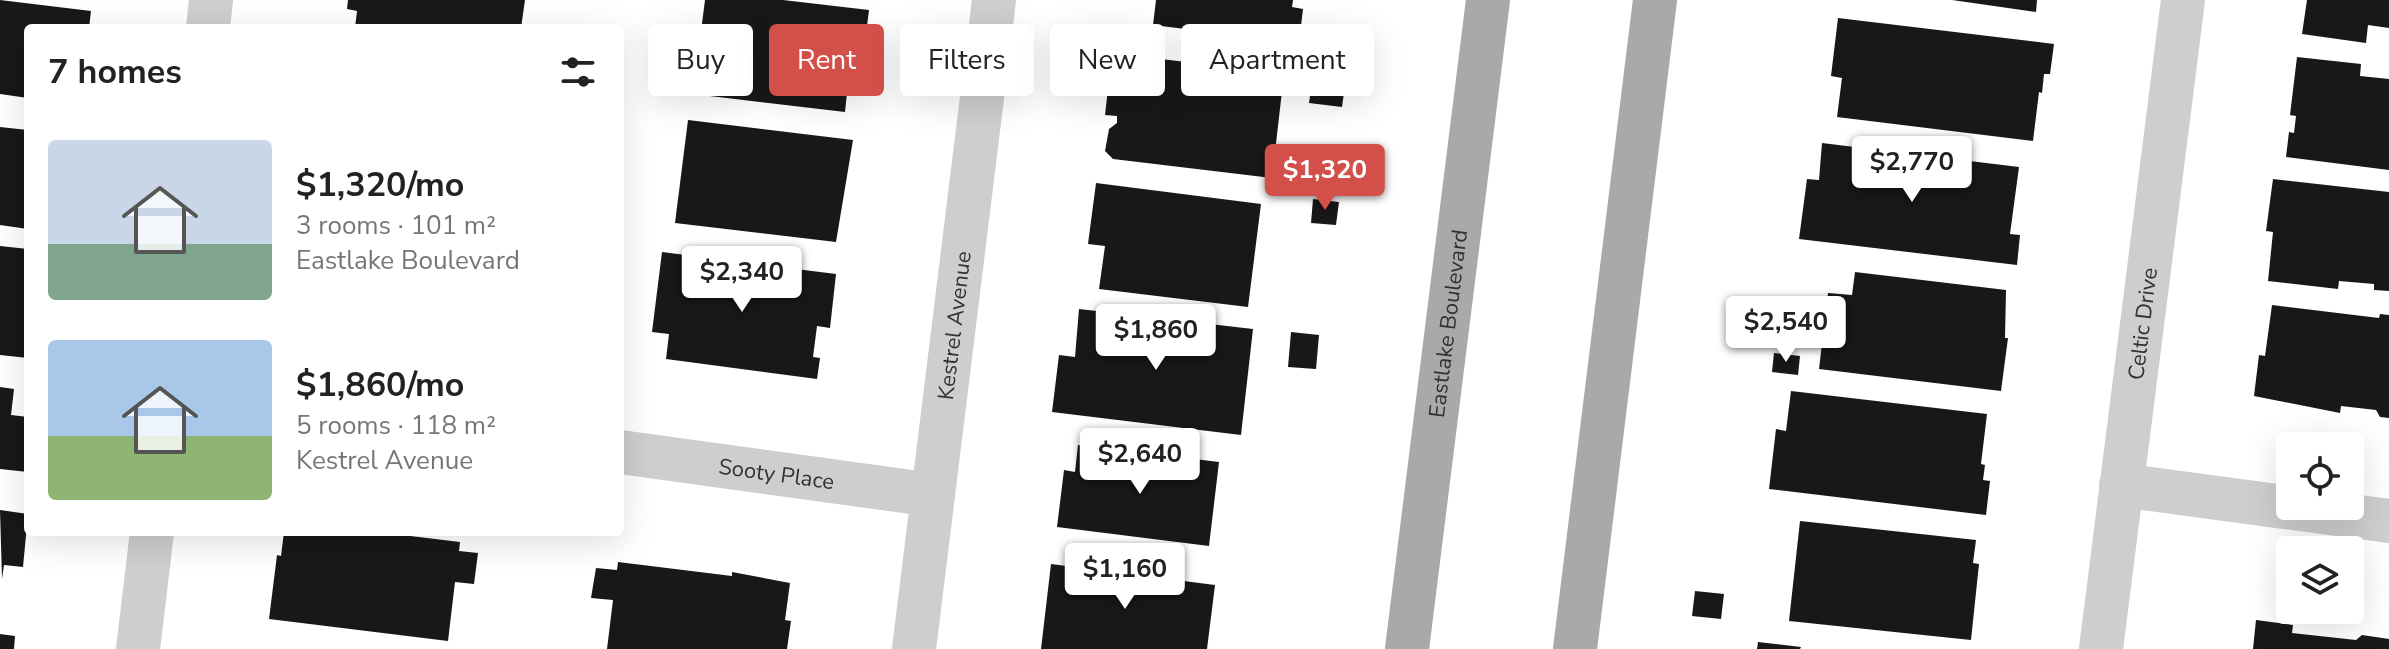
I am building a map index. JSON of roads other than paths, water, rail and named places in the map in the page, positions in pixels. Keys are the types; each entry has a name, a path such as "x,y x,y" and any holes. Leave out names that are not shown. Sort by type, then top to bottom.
{"main road":[{"name":"Eastlake Boulevard","path":"1407,649 1488,0"},
{"path":"1575,649 1655,0"}],"street":[{"path":"208,24 211,0"},
{"name":"Kestrel Avenue","path":"914,649 994,0"},
{"name":"Celtic Drive","path":"2101,649 2183,0"},
{"name":"Sooty Place","path":"624,453 933,495"},
{"path":"2121,485 2389,521"},
{"path":"138,649 152,536"}]}
